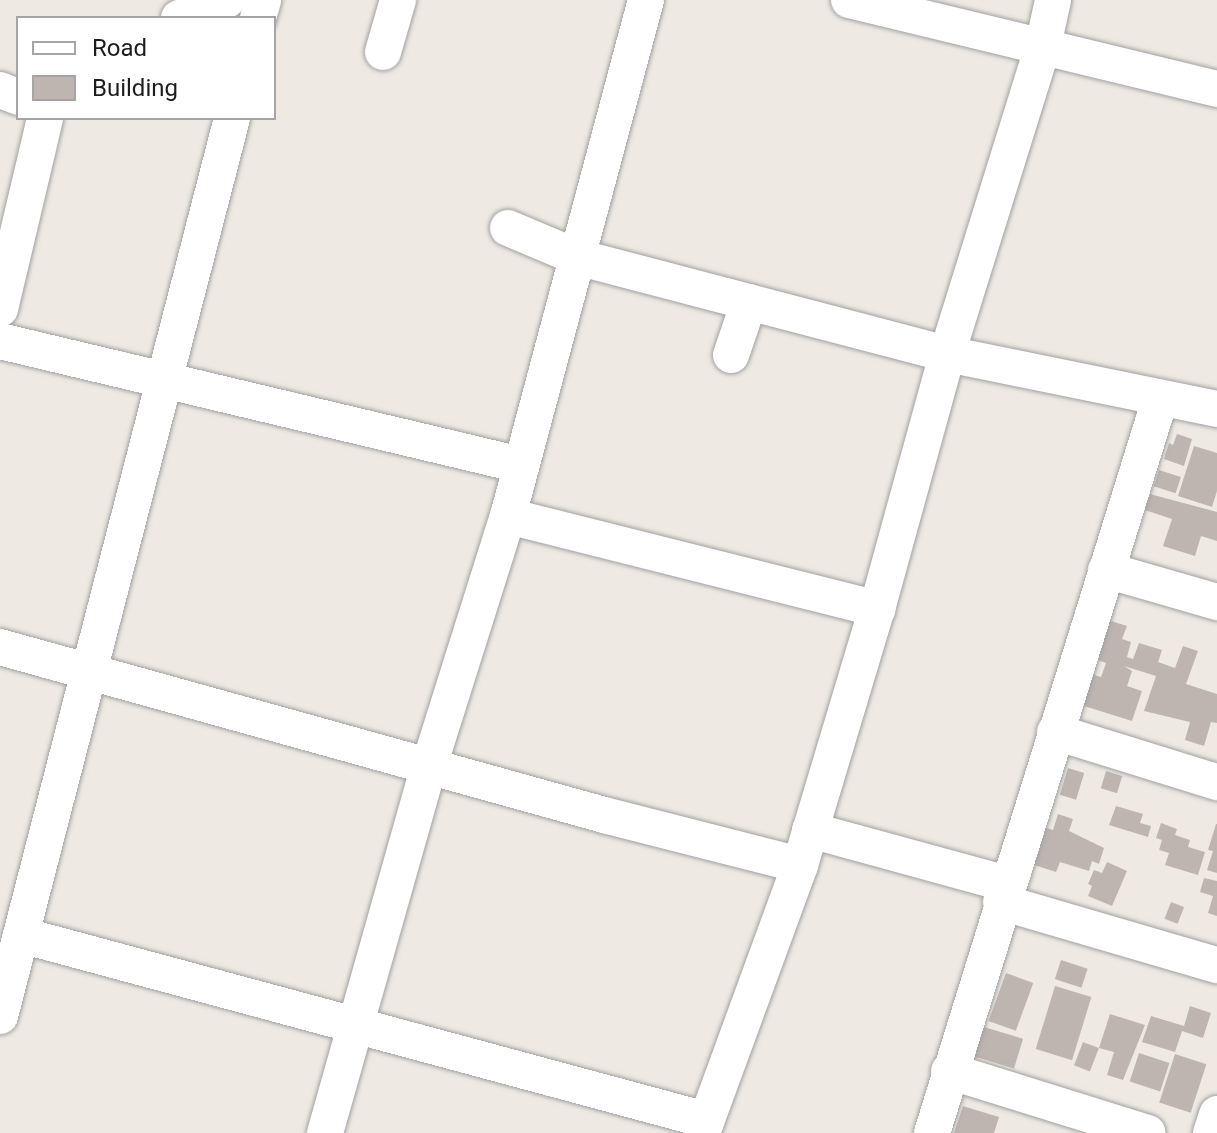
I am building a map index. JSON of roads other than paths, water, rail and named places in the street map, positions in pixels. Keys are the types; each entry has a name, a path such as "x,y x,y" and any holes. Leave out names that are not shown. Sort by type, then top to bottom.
{"street":[{"path":"383,52 398,0"},
{"path":"325,1133 429,766 508,516 646,0"},
{"path":"849,0 1217,89"},
{"path":"21,935 704,1126 800,865 877,609 947,354 1043,46 1053,0"},
{"path":"0,309 45,120"},
{"path":"0,1016 231,120"},
{"path":"508,228 577,257 947,354 1217,409"},
{"path":"731,355 749,302"},
{"path":"0,341 521,465"},
{"path":"932,1133 1004,893 1160,399"},
{"path":"508,516 877,609"},
{"path":"1106,570 1217,602"},
{"path":"0,647 604,815 800,865"},
{"path":"1055,732 1217,782"},
{"path":"810,830 1217,965"},
{"path":"949,1071 1148,1133"},
{"path":"1211,1133 1217,1114"}]}
